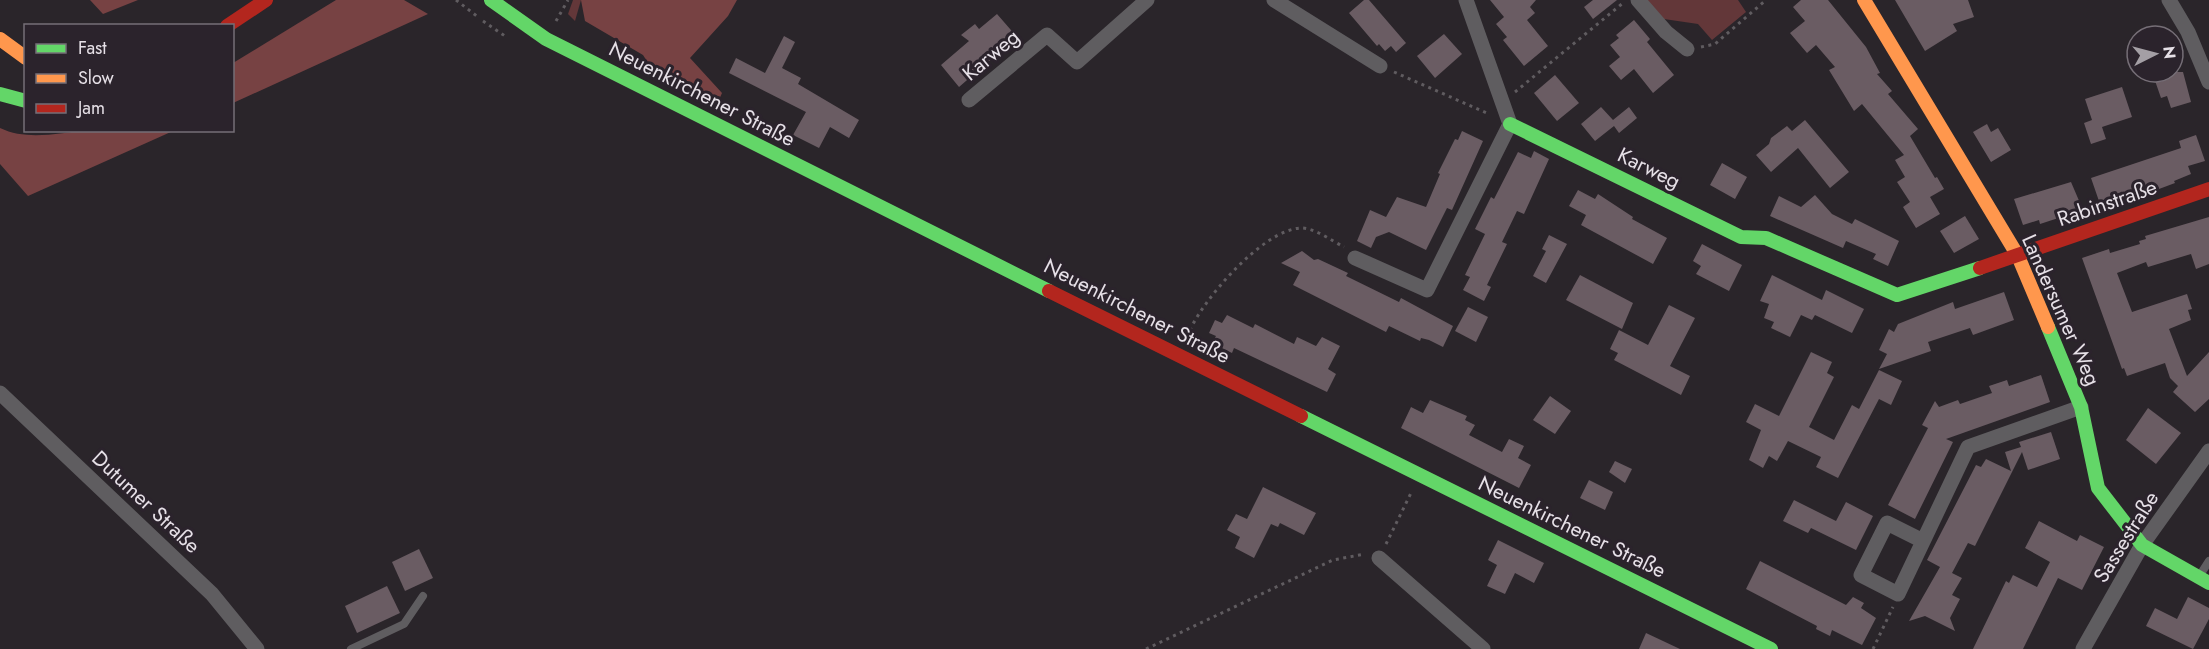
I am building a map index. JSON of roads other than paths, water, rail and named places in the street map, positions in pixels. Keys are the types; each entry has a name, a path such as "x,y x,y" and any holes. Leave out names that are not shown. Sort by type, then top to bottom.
{"main road":[{"path":"230,24 266,0"},
{"name":"Neuenkirchener Straße","path":"491,0 546,39 1771,649"},
{"name":"Landersumer Weg","path":"1864,0 2018,256 2081,407 2098,488 2142,545 2204,580"},
{"path":"0,39 24,57"},
{"path":"0,94 24,100"},
{"name":"Karweg","path":"1510,124 1741,237 1766,238 1897,295 2018,256"},
{"name":"Rabinstraße","path":"2018,256 2209,189"}],"street":[{"name":"Karweg","path":"969,100 1047,35 1077,62 1147,0"},
{"path":"1275,0 1380,66"},
{"path":"1355,258 1427,290 1510,124 1466,0"},
{"path":"1638,0 1666,32 1687,49"},
{"path":"2169,0 2188,32 2209,82"},
{"name":"Dutumer Straße","path":"0,393 212,594 257,649"},
{"path":"1923,541 1887,523 1861,575 1898,594 1968,447 2081,407"},
{"name":"Sassestraße","path":"2083,649 2142,545 2209,452"},
{"path":"1379,558 1483,649"}],"lane":[{"path":"2204,580 2209,561"},
{"path":"351,649 404,624 423,596"}]}
